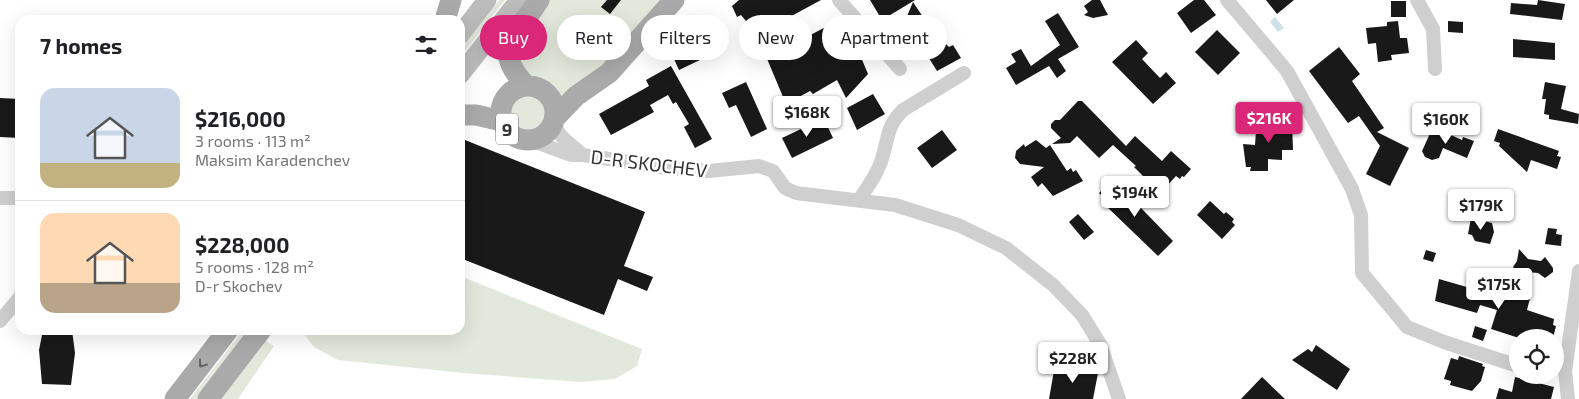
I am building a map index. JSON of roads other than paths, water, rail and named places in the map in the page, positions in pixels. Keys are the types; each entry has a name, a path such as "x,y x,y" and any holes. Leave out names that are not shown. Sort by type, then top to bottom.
{"main road":[{"path":"446,15 451,0"},
{"path":"465,29 487,0"},
{"path":"465,69 519,0"},
{"path":"539,0 513,34 508,49 512,70 526,86 538,88 546,93 561,96 589,87"},
{"name":"9","path":"526,86 511,92 504,100 501,111 502,121 513,135 530,140 545,134 567,104 609,74 674,0"},
{"path":"546,93 553,105 553,121"},
{"name":"9","path":"465,115 476,115 502,121"},
{"path":"175,399 224,335"},
{"path":"208,399 257,335"}],"street":[{"path":"839,0 900,69"},
{"path":"1227,0 1287,71 1352,189 1361,215 1362,273 1408,327 1444,342 1509,363"},
{"path":"1417,0 1433,29 1436,68"},
{"path":"859,200 876,172 883,156 887,133 895,118 903,110 964,74"},
{"path":"553,121 563,138 583,154"},
{"name":"D-R SKOCHEV","path":"530,140 571,155 583,154 668,168 709,171 759,166 773,171 785,188 796,193 895,205 958,225 1006,248 1054,285 1082,315 1100,344 1119,399"},
{"path":"0,198 15,198"},
{"path":"1564,355 1577,308 1579,271"},
{"path":"0,321 15,304"},
{"path":"1564,384 1568,399"}]}
